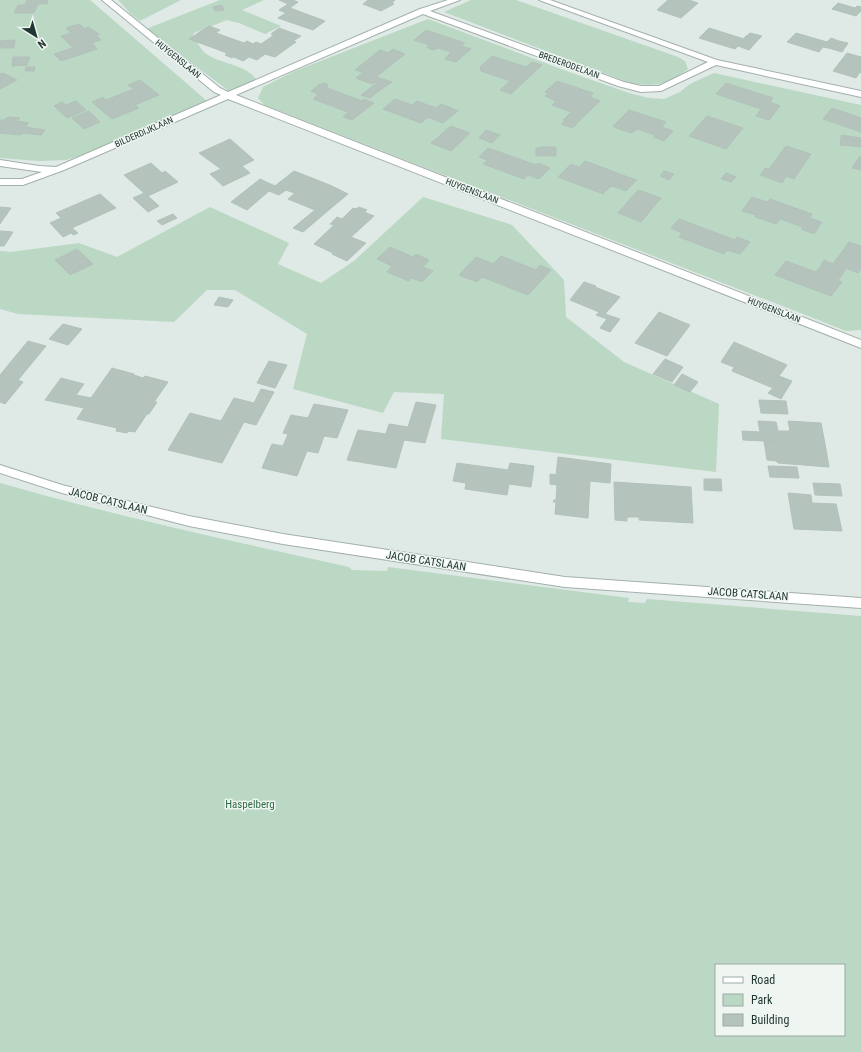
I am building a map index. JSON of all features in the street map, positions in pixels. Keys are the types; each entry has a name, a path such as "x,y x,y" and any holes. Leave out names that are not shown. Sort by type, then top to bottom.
{"street":[{"name":"HUYGENSLAAN","path":"106,0 217,90 227,95 861,344"},
{"path":"227,95 423,11 456,0"},
{"path":"543,0 715,62 861,94"},
{"name":"BREDERODELAAN","path":"423,11 621,84 641,89 661,88 715,62"},
{"name":"BILDERDIJKLAAN","path":"0,182 23,182 61,168 227,95"},
{"name":"BILDERDIJKLAAN","path":"0,163 39,169 61,168"},
{"name":"JACOB CATSLAAN","path":"0,469 70,491 189,521 283,539 565,582 861,603"}],"green space":[{"path":"0,0 90,0 207,101 86,154 66,160 39,161 0,158"},
{"path":"118,0 181,0 140,21"},
{"path":"220,0 264,0 242,10 281,26 265,34 239,23 227,20 194,33 193,35 196,41 201,49 206,53 214,58 246,70 256,79 229,91 146,29"},
{"path":"471,0 516,0 678,57 685,61 688,69 667,82 660,84 647,85 630,83 444,12"},
{"path":"428,19 569,72 629,93 649,98 664,99 680,92 690,84 714,73 861,105 861,330 846,331 264,105 258,98 263,87 295,71"},
{"path":"423,197 512,225 564,280 566,317 624,362 719,404 716,472 441,439 444,394 394,392 383,413 293,389 307,334 235,290 207,290 174,322 18,314 0,309 0,251 11,252 79,243 117,257 210,207 289,243 278,264 321,283 354,261"},
{"name":"Haspelberg","path":"0,483 217,538 349,567 352,570 387,571 388,567 629,598 628,602 645,603 647,599 861,616 861,1052 0,1052"}],"building":[{"path":"27,0 48,0 47,4 38,4 34,13 14,13 18,5 25,5"},
{"path":"279,0 292,0 298,2 290,8 325,21 313,30 278,18 286,13 279,10 288,4"},
{"path":"368,0 395,0 392,3 394,4 381,11 363,4"},
{"path":"668,0 689,0 698,3 681,18 657,10"},
{"path":"838,3 855,8 857,6 861,7 861,11 856,16 832,9"},
{"path":"222,5 224,10 215,11 213,7"},
{"path":"79,24 85,29 88,27 99,34 96,35 101,40 92,43 97,49 61,61 54,54 73,48 61,36 71,33 66,28"},
{"path":"209,26 220,30 216,33 244,43 247,41 253,44 232,58 225,55 227,53 189,39"},
{"path":"279,28 301,36 293,41 296,42 275,57 265,54 257,60 249,57 243,61 234,57 256,42 261,44 274,35 271,34"},
{"path":"709,28 744,39 745,37 757,41 749,50 738,46 735,49 699,38"},
{"path":"426,30 465,43 461,46 471,49 456,62 445,59 451,52 438,48 433,50 427,47 429,45 414,40"},
{"path":"750,33 762,36 757,41 745,37"},
{"path":"796,33 827,42 831,38 839,41 832,49 823,47 819,52 787,42"},
{"path":"15,40 14,48 0,48 0,41"},
{"path":"839,41 848,43 842,52 832,49"},
{"path":"393,49 405,54 376,77 380,78 375,82 372,84 356,78 363,72 355,70 380,50 388,53"},
{"path":"847,53 861,57 861,73 860,72 856,78 833,71"},
{"path":"492,56 526,67 532,62 542,65 511,94 500,90 510,81 481,71 480,69 482,68 480,67"},
{"path":"13,57 30,57 27,65 12,66"},
{"path":"26,67 35,67 34,71 25,71"},
{"path":"3,73 17,80 0,89 0,74"},
{"path":"380,78 392,82 383,88 375,82"},
{"path":"140,80 159,95 135,105 139,108 112,119 92,102 103,97 106,100 134,89 128,85"},
{"path":"557,81 593,93 590,97 600,101 576,124 563,120 571,112 552,105 556,101 545,96 548,93 545,92"},
{"path":"325,83 328,85 327,88 362,101 364,99 374,103 352,120 343,117 348,112 313,99 318,94 311,91 320,84"},
{"path":"377,83 383,88 370,98 361,95"},
{"path":"726,83 773,98 770,102 780,106 769,120 756,116 761,109 716,94"},
{"path":"395,99 412,105 417,101 436,108 441,104 449,107 435,120 428,117 421,123 383,109"},
{"path":"76,101 86,110 67,118 54,106 62,102 66,105"},
{"path":"449,107 458,111 443,123 435,120"},
{"path":"832,108 861,118 861,132 823,119"},
{"path":"629,110 666,122 662,127 673,131 664,141 654,137 655,135 638,129 631,133 614,127 613,126"},
{"path":"89,111 100,122 84,129 72,118"},
{"path":"707,116 743,128 726,149 689,136"},
{"path":"8,117 20,118 17,121 29,123 25,127 45,130 41,135 0,133 0,120 4,120"},
{"path":"565,121 576,125 572,128 561,124"},
{"path":"451,126 470,133 451,151 431,143"},
{"path":"486,130 500,135 492,143 479,138"},
{"path":"841,135 861,138 861,142 841,139"},
{"path":"230,139 254,160 242,166 250,173 223,186 210,174 221,169 199,153"},
{"path":"841,139 861,142 861,147 840,145"},
{"path":"786,146 811,154 794,179 786,176 782,183 760,175 765,168 769,169"},
{"path":"556,147 556,156 536,156 536,148"},
{"path":"488,148 536,165 538,163 550,168 539,179 528,175 524,179 483,164 487,160 479,157"},
{"path":"860,156 861,170 852,168"},
{"path":"585,161 628,177 618,188 611,186 603,194 558,177 571,164 579,167"},
{"path":"151,163 162,173 165,171 178,182 148,196 159,206 148,212 133,198 144,193 124,175"},
{"path":"294,171 312,178 294,193 286,190 279,195 269,191 247,210 231,202 260,179 275,186"},
{"path":"664,171 674,174 669,180 660,176"},
{"path":"726,173 736,177 731,182 721,179"},
{"path":"628,177 637,180 626,191 618,188"},
{"path":"312,178 348,194 330,209 321,205 315,210 288,199"},
{"path":"638,190 661,198 641,222 618,213"},
{"path":"100,194 116,208 72,228 78,233 73,235 71,233 63,237 50,223 61,218 56,213"},
{"path":"752,197 767,202 770,199 812,214 810,218 822,222 814,234 801,229 803,227 780,219 776,224 755,217 756,215 742,211"},
{"path":"321,205 330,209 303,232 293,228"},
{"path":"0,207 11,208 0,224"},
{"path":"359,207 367,210 364,212 374,216 351,237 366,243 347,261 314,244 334,225 330,224 337,217 342,219 353,208 356,209"},
{"path":"173,214 177,218 162,225 157,221"},
{"path":"679,219 735,240 737,237 750,242 740,254 727,250 724,254 679,237 682,233 671,228"},
{"path":"0,231 13,232 4,246 0,246"},
{"path":"849,242 861,246 861,269 858,273 846,268 842,275 820,267 824,260 833,264"},
{"path":"390,247 413,257 416,254 429,260 423,267 433,271 422,282 412,278 409,281 387,272 392,266 377,259"},
{"path":"77,249 93,264 70,275 55,260"},
{"path":"501,256 536,270 540,265 551,270 528,295 482,277 477,282 459,275 476,257 493,264"},
{"path":"786,261 816,272 820,267 842,275 838,280 842,282 831,296 775,275"},
{"path":"584,282 620,297 605,314 620,319 610,332 600,328 607,319 596,315 599,312 570,300"},
{"path":"219,297 233,300 228,307 214,305"},
{"path":"659,312 690,325 667,356 635,343"},
{"path":"63,324 82,329 68,345 49,339"},
{"path":"28,341 46,346 18,380 23,382 5,404 0,402 0,375"},
{"path":"734,342 787,365 779,376 792,381 781,399 768,393 773,388 732,371 734,367 721,362"},
{"path":"665,359 683,367 672,382 653,374"},
{"path":"269,361 287,365 275,388 257,383"},
{"path":"112,368 143,378 145,376 168,382 154,402 157,402 135,432 128,431 127,433 116,431 117,428 77,419 84,408 45,400 61,378 84,384 76,395 91,398"},
{"path":"682,374 698,382 690,392 674,385"},
{"path":"261,389 274,392 256,425 244,422 222,463 168,450 190,413 221,421 234,398 254,403"},
{"path":"759,400 786,401 788,414 761,413"},
{"path":"416,402 436,405 425,443 404,440 396,468 347,460 358,430 386,434 389,424 408,427"},
{"path":"314,404 348,410 337,438 324,436 318,453 307,451 297,476 262,468 272,444 283,446 288,434 283,433 291,415 308,418"},
{"path":"758,421 776,422 778,431 790,431 788,421 821,423 825,444 743,440 742,431 760,432"},
{"path":"764,441 825,444 829,467 778,463 776,461 767,460"},
{"path":"558,457 611,464 610,483 590,481 588,518 555,514 556,502 553,502 556,500 557,485 550,484 550,474 556,475"},
{"path":"457,463 508,470 510,463 534,466 531,487 509,484 507,495 465,489 466,483 453,481"},
{"path":"768,466 797,467 799,478 770,477"},
{"path":"704,479 721,479 722,491 704,490"},
{"path":"614,482 691,487 693,523 639,520 639,517 627,517 627,521 615,520"},
{"path":"813,483 840,484 842,496 815,495"},
{"path":"788,493 811,495 812,503 836,504 842,531 794,529"}]}
